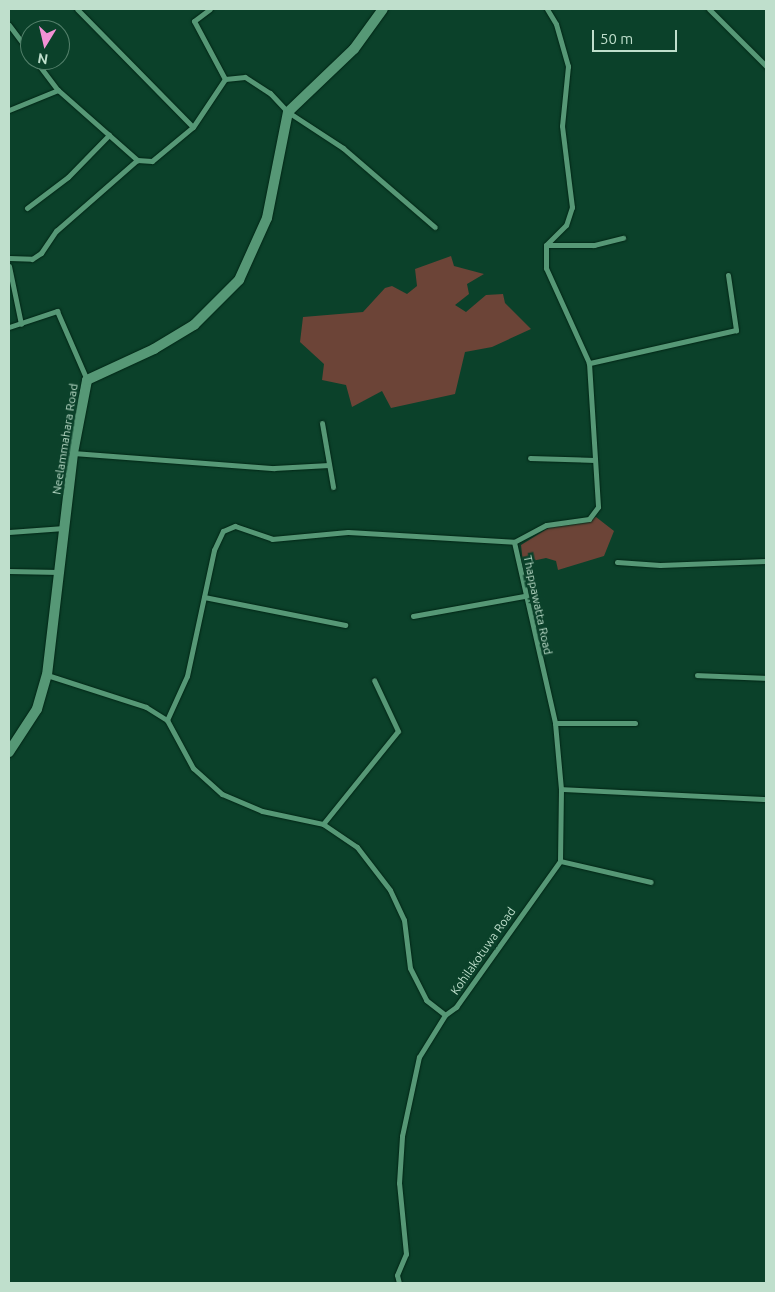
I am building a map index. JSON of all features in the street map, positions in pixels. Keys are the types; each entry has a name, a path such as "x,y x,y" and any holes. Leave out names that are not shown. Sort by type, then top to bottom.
{"street":[{"path":"77,9 193,127"},
{"path":"210,9 194,21 225,79"},
{"path":"288,112 354,49 383,9"},
{"path":"547,9 556,24 568,66 562,126 572,207 566,225 546,245 546,268 589,363 736,330 728,275"},
{"path":"709,9 766,66"},
{"path":"9,25 20,40"},
{"path":"43,70 58,90 137,160"},
{"path":"225,79 245,77 270,92 288,112 344,148 435,227"},
{"path":"9,258 32,259 41,253 56,231 137,160 161,158 193,127 225,79"},
{"path":"9,110 58,90"},
{"name":"Neelammahara Road","path":"9,752 37,709 47,675 73,453 88,380 154,349 194,325 239,280 267,218 288,112"},
{"path":"27,208 68,177 109,135"},
{"path":"546,245 594,245 623,238"},
{"path":"9,266 21,324"},
{"path":"9,328 57,311 88,380"},
{"name":"Thappawatta Road","path":"561,789 555,723 524,596 514,542 546,525 589,519 598,507 589,363"},
{"path":"322,423 333,487"},
{"path":"73,453 274,468 329,465"},
{"path":"530,458 595,460"},
{"path":"167,720 186,676 214,550 223,531 235,526 272,539 348,532 514,542"},
{"path":"9,532 65,528"},
{"path":"617,562 660,565 766,562"},
{"path":"9,571 59,572"},
{"path":"413,616 524,596"},
{"path":"204,597 345,625"},
{"path":"47,675 146,707 167,720 193,768 222,794 262,811 323,824 357,847 390,890 404,920 410,968 426,1000 445,1015"},
{"path":"697,676 766,678"},
{"path":"323,824 398,731 374,680"},
{"path":"555,723 635,723"},
{"path":"651,882 560,861 561,789 766,799"},
{"name":"Kohilakotuwa Road","path":"399,1283 397,1275 406,1254 399,1183 402,1136 419,1057 445,1015 456,1007 560,861"}],"shaded area":[{"path":"451,256 454,266 484,274 467,284 469,294 455,305 466,312 486,295 503,294 505,303 531,329 492,347 465,352 455,394 391,408 382,391 352,407 346,385 322,380 324,364 300,342 303,317 363,312 385,288 392,286 407,294 417,286 415,269"},
{"path":"596,517 614,531 604,556 558,570 556,561 546,558 523,563 521,545 550,527"}]}
